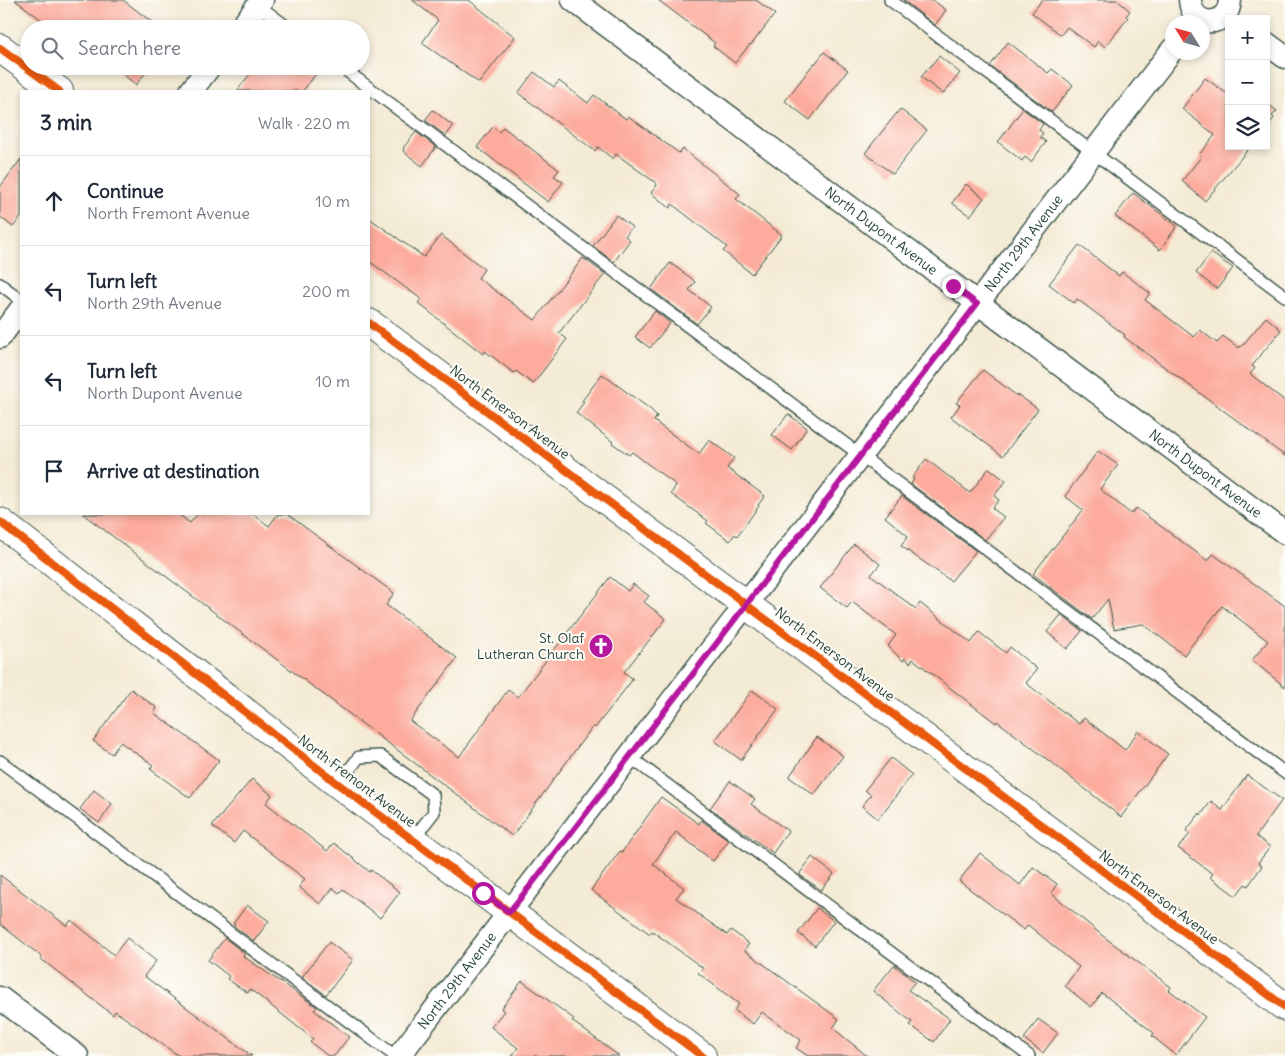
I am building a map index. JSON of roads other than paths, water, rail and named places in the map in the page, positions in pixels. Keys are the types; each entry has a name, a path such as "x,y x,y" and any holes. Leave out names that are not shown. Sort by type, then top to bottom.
{"street":[{"name":"North Dupont Avenue","path":"573,0 1285,533"},
{"path":"246,20 257,2"},
{"path":"1193,13 1210,22 1222,18 1231,11"},
{"path":"1270,46 1285,57"},
{"path":"0,48 20,63"},
{"name":"North 29th Avenue","path":"399,1056 1165,59"},
{"path":"37,75 58,90"},
{"path":"192,90 203,75"},
{"path":"0,337 20,310"},
{"name":"North Emerson Avenue","path":"370,324 1285,1007"},
{"name":"North Fremont Avenue","path":"0,522 338,784 702,1056"},
{"path":"0,998 77,1056"}],"lane":[{"path":"890,0 1285,296"},
{"path":"257,2 279,20"},
{"path":"352,75 1285,773"},
{"path":"0,284 20,299"},
{"path":"338,784 359,757 380,756 388,761 433,795 434,812 413,839"},
{"path":"630,757 1029,1056"},
{"path":"0,761 395,1056"}],"place":[{"name":"St. Olaf Lutheran Church","path":"601,646"}]}
